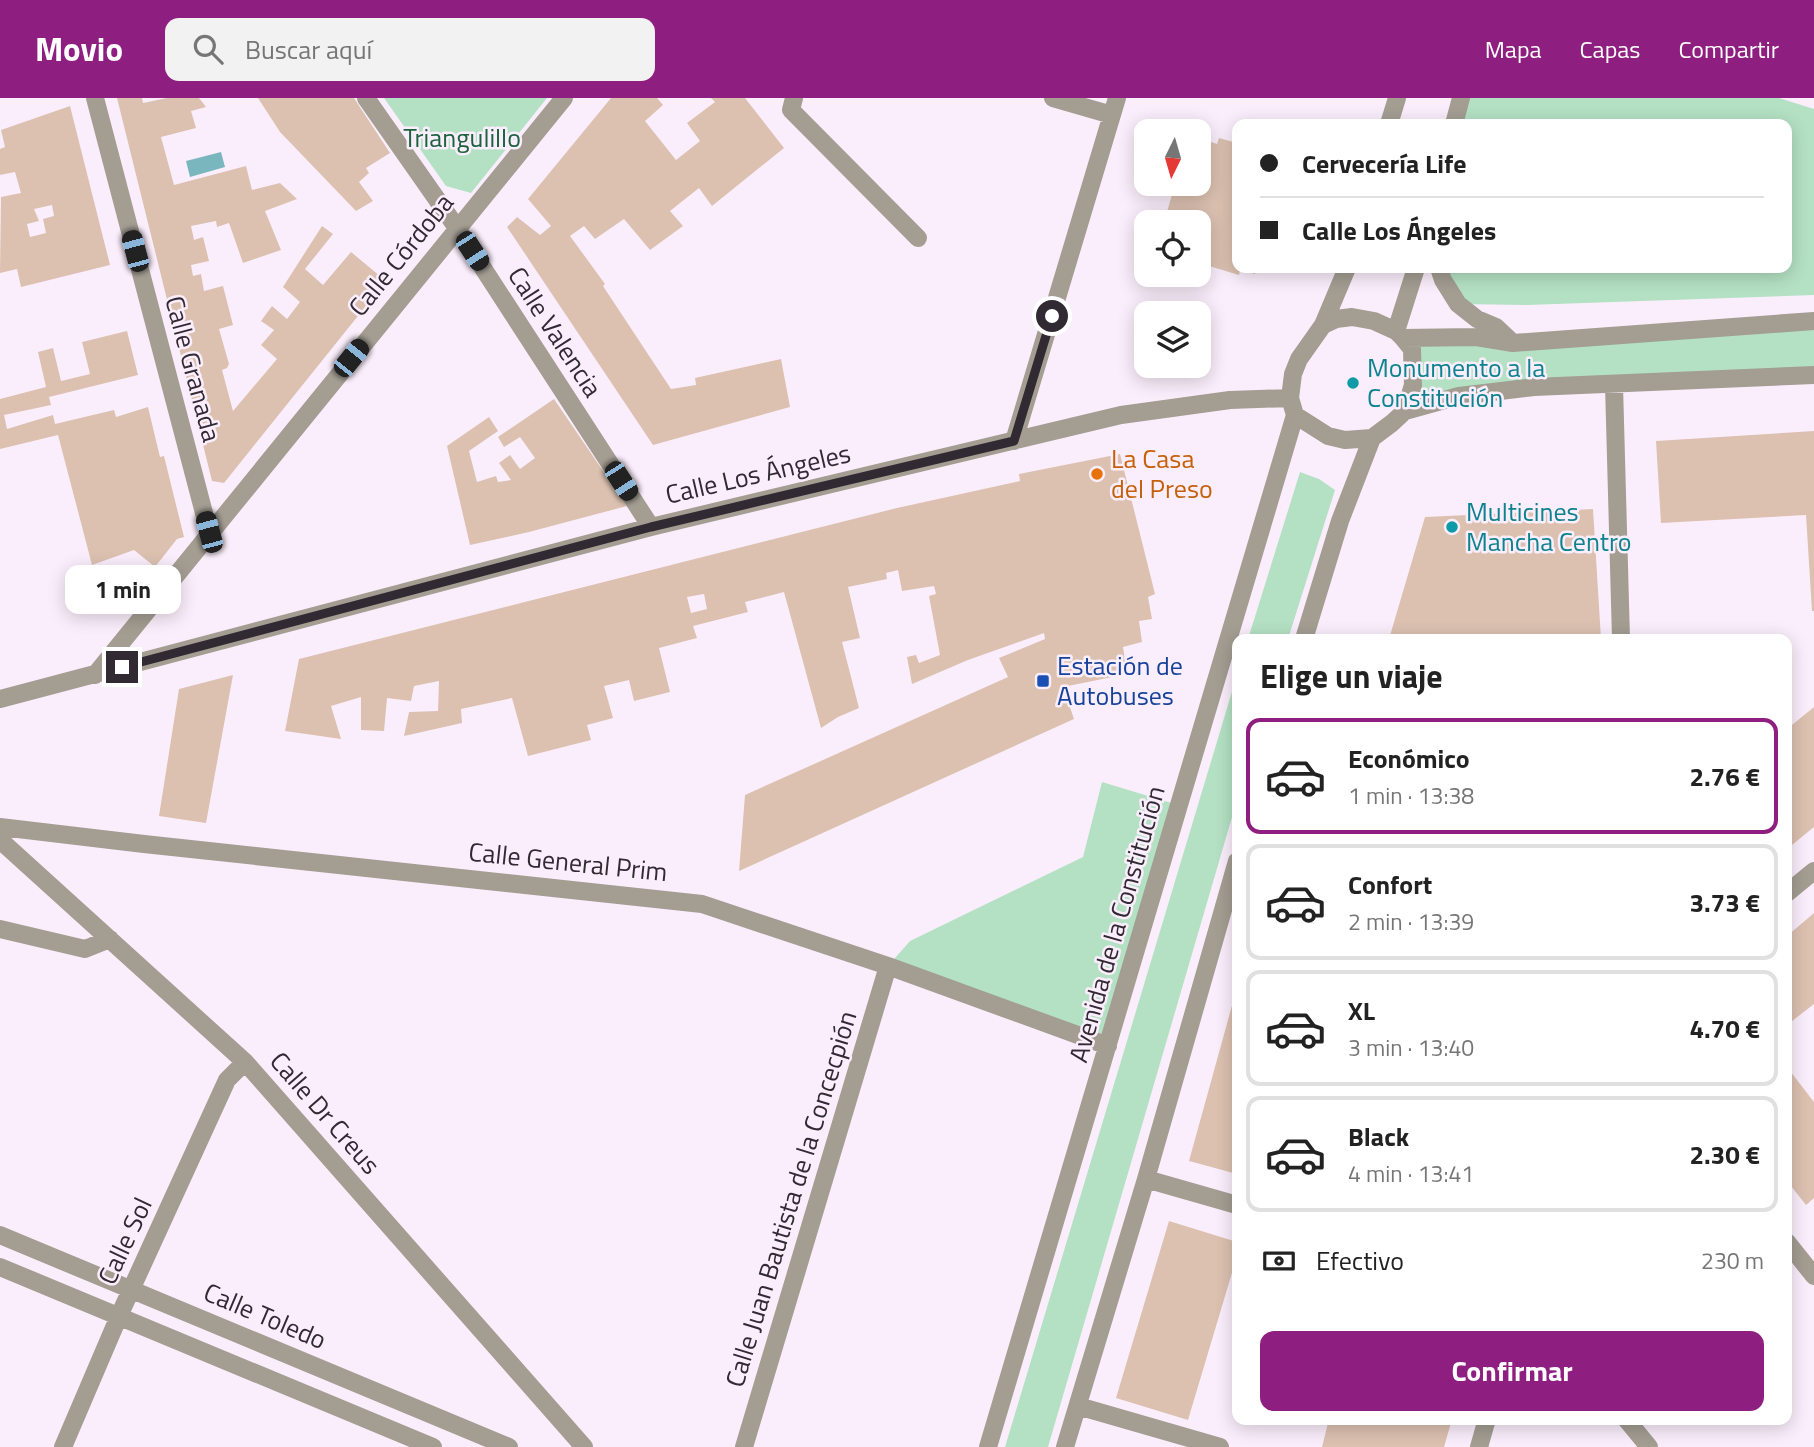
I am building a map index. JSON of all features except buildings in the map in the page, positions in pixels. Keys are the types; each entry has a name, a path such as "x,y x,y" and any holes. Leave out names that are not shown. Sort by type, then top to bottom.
{"street":[{"name":"Calle Granada","path":"95,98 209,532"},
{"name":"Calle Valencia","path":"366,98 457,228 651,527"},
{"name":"Calle Córdoba","path":"95,675 564,98"},
{"path":"794,98 791,110 918,238"},
{"path":"1014,441 1115,107 1053,98"},
{"path":"1391,119 1397,98"},
{"path":"1455,119 1461,98"},
{"path":"1345,273 1323,325 1299,359 1293,373 1293,406 1328,436 1345,440 1372,438"},
{"path":"1399,335 1415,273"},
{"path":"1441,273 1458,304 1477,319 1496,327 1513,343"},
{"path":"1323,325 1336,319 1352,317 1374,321 1399,335 1412,349 1414,367 1413,385 1405,411"},
{"path":"1399,335 1476,337 1513,343 1814,321"},
{"path":"1306,634 1340,521 1372,438 1405,411 1459,396 1534,387 1814,375"},
{"path":"1614,385 1621,634"},
{"name":"Calle Los Ángeles","path":"0,699 651,527 1121,415 1230,400 1293,406"},
{"name":"Avenida de la Constitución","path":"988,1447 1108,1046 1293,406"},
{"name":"Calle General Prim","path":"0,827 702,904 888,966 1108,1046"},
{"name":"Calle Dr Creus","path":"0,840 245,1062 584,1447"},
{"path":"1792,889 1814,871"},
{"path":"1065,1447 1230,910"},
{"path":"0,929 85,949 110,939"},
{"name":"Calle Juan Bautista de la Concecpión","path":"744,1447 888,966"},
{"name":"Calle Sol","path":"63,1447 119,1315 227,1080 245,1062"},
{"path":"1146,1178 1232,1204"},
{"name":"Calle Toledo","path":"0,1235 509,1447"},
{"path":"1792,1248 1814,1276"},
{"path":"0,1267 119,1315 394,1440 433,1447"},
{"path":"1078,1406 1220,1447"},
{"path":"1479,1447 1485,1425"},
{"path":"1631,1425 1649,1447"}],"green space":[{"name":"Triangulillo","path":"384,98 547,98 471,193 446,186"},
{"path":"1461,98 1779,98 1814,109 1814,295 1527,305 1458,304 1444,273 1792,273 1792,119 1455,119"},
{"path":"1814,321 1814,375 1614,385 1405,411 1413,385 1403,338 1512,338"},
{"path":"1300,472 1319,479 1335,490 1290,634 1250,634"},
{"path":"1232,692 1232,817 1048,1447 1005,1447"},
{"path":"1102,782 1178,805 1108,1046 888,966 910,941 1083,857"}],"water":[{"path":"221,152 225,167 190,177 186,161"}],"place":[{"name":"Monumento a la Constitución","path":"1353,383"},
{"name":"La Casa del Preso","path":"1097,474"},
{"name":"Multicines Mancha Centro","path":"1452,527"},
{"name":"Estación de Autobuses","path":"1043,681"}],"route":[{"path":"122,667 651,527 1014,441 1052,316"}]}
